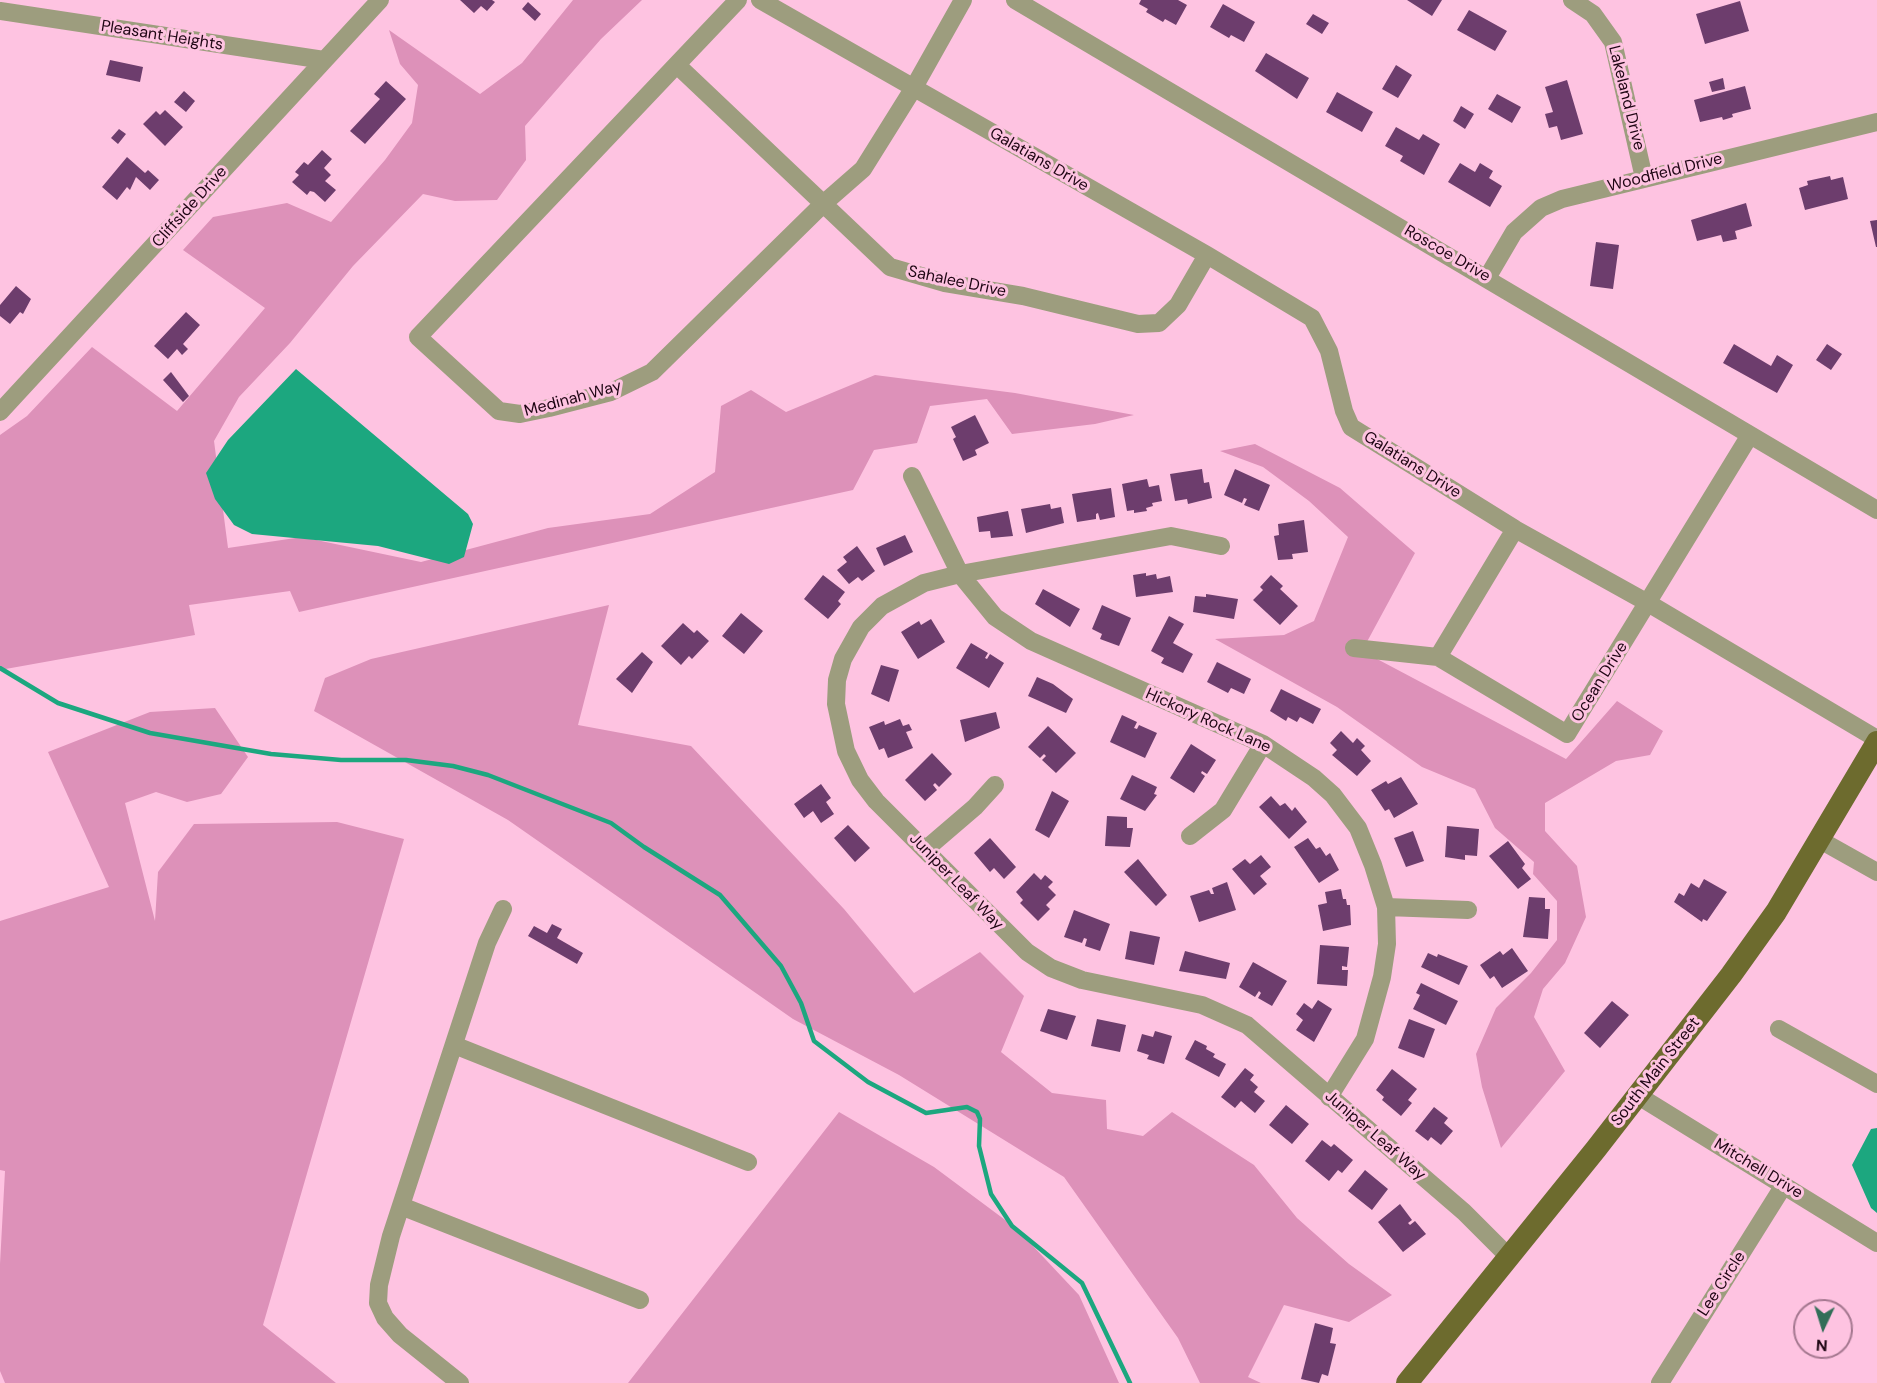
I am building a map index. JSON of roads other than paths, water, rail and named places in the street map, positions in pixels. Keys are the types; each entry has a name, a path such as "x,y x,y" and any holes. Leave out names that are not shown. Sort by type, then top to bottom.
{"main road":[{"name":"South Main Street","path":"1407,1383 1731,975 1776,912 1877,740"}],"street":[{"name":"Cliffside Drive","path":"0,412 380,0"},
{"name":"Medinah Way","path":"738,0 418,338 499,411 520,414 611,392 652,372 823,204 863,169 913,89 963,0"},
{"path":"760,0 913,89"},
{"name":"Roscoe Drive","path":"1016,0 1877,510"},
{"name":"Lakeland Drive","path":"1572,0 1593,14 1613,42 1644,178"},
{"name":"Pleasant Heights","path":"0,11 324,60"},
{"name":"Sahalee Drive","path":"677,65 891,267 945,283 1023,296 1138,324 1160,323 1178,306 1207,255"},
{"name":"Galatians Drive","path":"913,89 1207,255 1312,318 1329,351 1344,411 1351,427 1515,529 1648,603 1877,740"},
{"name":"Woodfield Drive","path":"1487,278 1508,239 1525,220 1541,208 1562,199 1877,122"},
{"name":"Ocean Drive","path":"1438,657 1567,734 1750,435"},
{"name":"Hickory Rock Lane","path":"912,476 960,574 995,617 1031,641 1263,744 1314,778 1339,803 1358,828 1386,907 1387,944 1383,976 1365,1039 1329,1097"},
{"path":"1354,648 1438,657 1515,529"},
{"name":"Juniper Leaf Way","path":"1221,546 1171,536 960,574 924,583 882,606 861,627 850,646 837,680 838,722 846,751 860,780 876,801 926,849 1007,935 1051,968 1112,988 1202,1005 1247,1024 1464,1212 1507,1255"},
{"path":"1190,836 1223,810 1263,744"},
{"path":"926,849 975,807 995,785"},
{"path":"1820,840 1877,872"},
{"path":"1386,907 1468,910"},
{"path":"460,1383 400,1335 385,1318 378,1303 379,1285 401,1206 453,1045 487,943 503,909"},
{"path":"1779,1029 1877,1084"},
{"path":"453,1045 748,1162"},
{"name":"Mitchell Drive","path":"1637,1095 1877,1244"},
{"name":"Lee Circle","path":"1660,1383 1784,1185"},
{"path":"401,1206 640,1300"}],"waterway":[{"path":"0,668 58,703 150,733 271,754 341,760 406,760 453,766 488,775 611,823 644,847 720,895 781,966 801,1003 814,1041 868,1082 926,1113 967,1107 977,1112 980,1119 979,1146 991,1194 1012,1226 1082,1283 1130,1383"}]}
